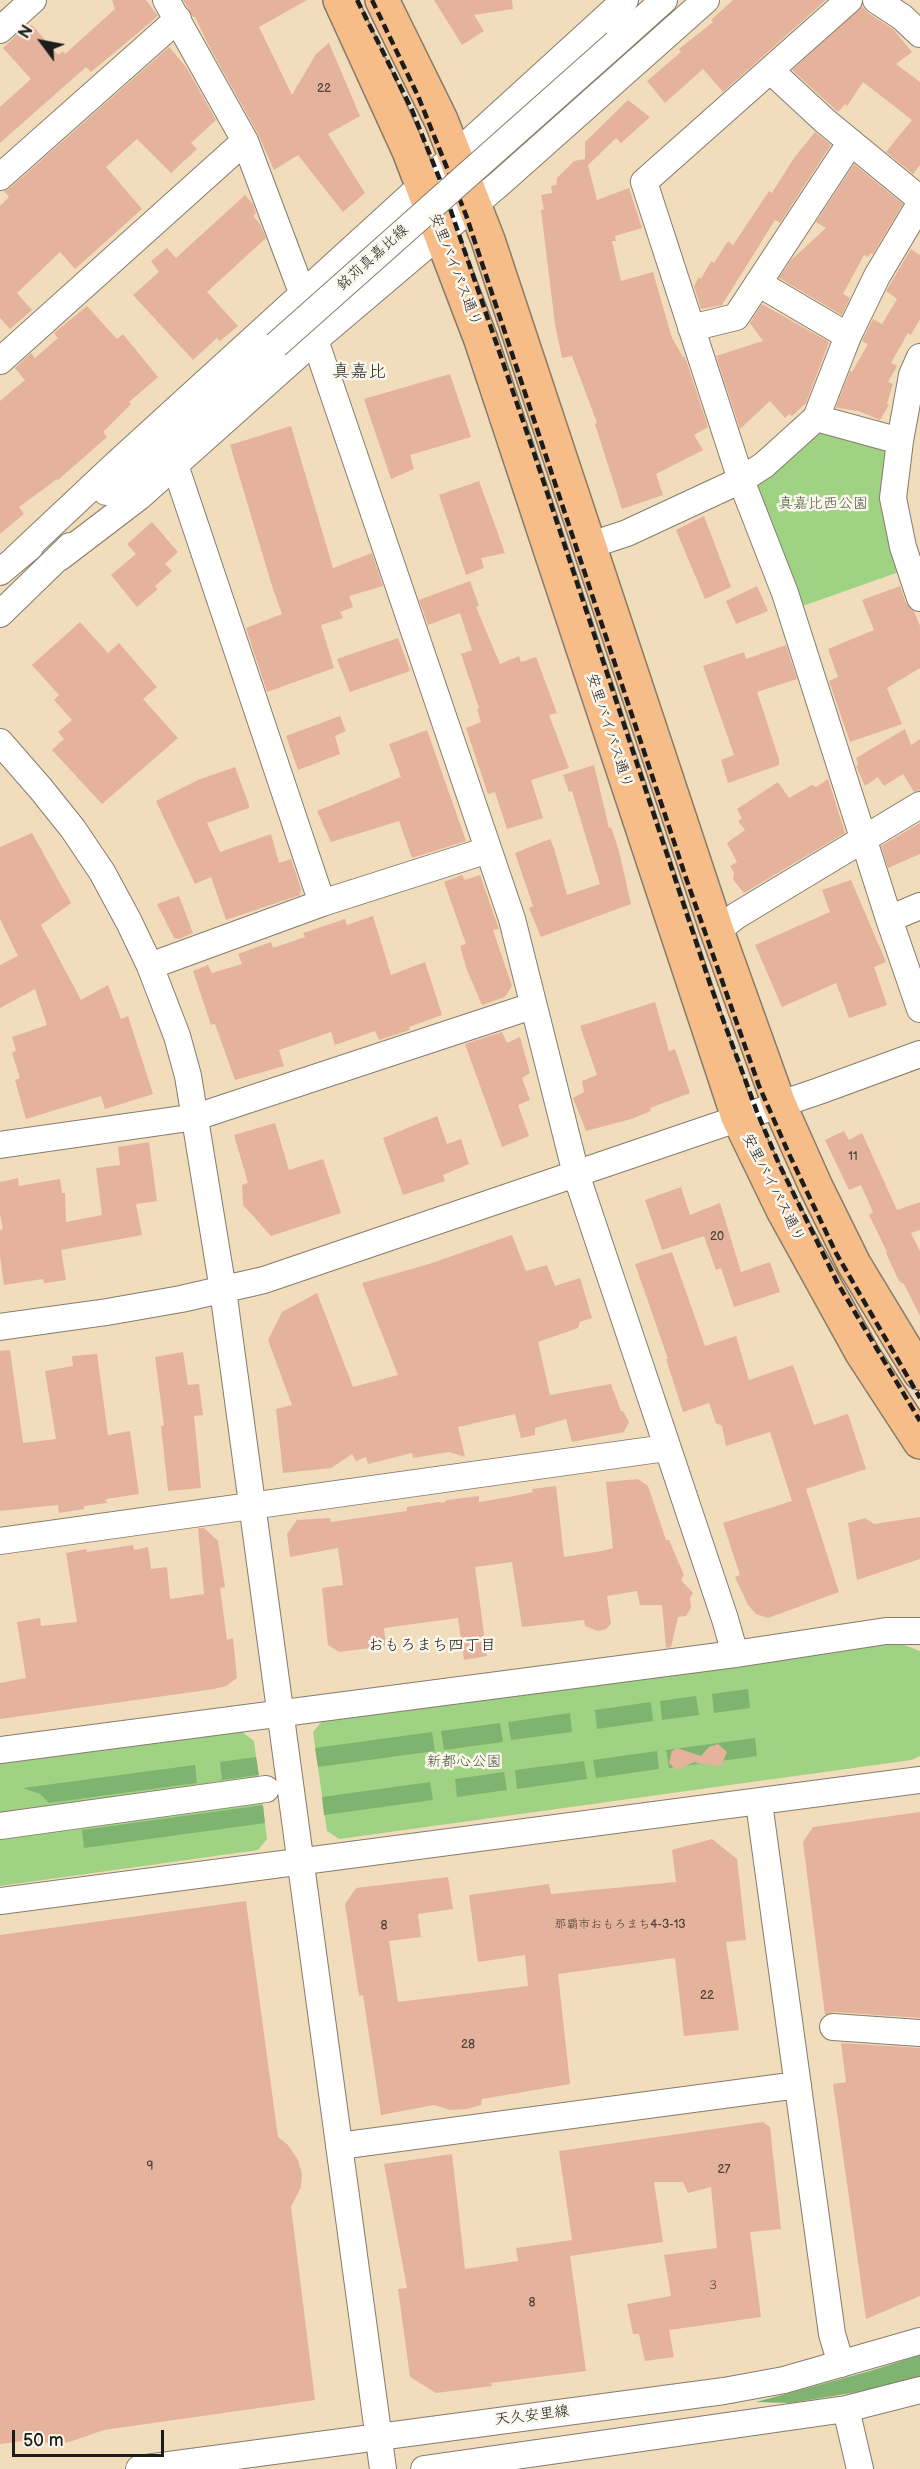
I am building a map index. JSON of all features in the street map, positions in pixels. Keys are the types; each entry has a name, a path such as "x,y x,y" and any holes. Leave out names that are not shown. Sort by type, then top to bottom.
{"highway":[{"name":"安里バイパス通り","path":"340,0 422,184 481,340 738,1117 783,1210 856,1343 920,1442"},
{"path":"382,0 441,120 474,204 717,931 779,1104 854,1264 920,1373"}],"street":[{"path":"8,565 625,0"},
{"name":"銘苅真嘉比線","path":"8,565 137,469 664,0"},
{"path":"59,558 139,497 315,340 706,0"},
{"path":"849,0 644,182 741,480 785,593 920,1009"},
{"path":"876,0 903,17 920,34"},
{"path":"0,30 25,2"},
{"path":"0,177 172,10 245,141 303,295"},
{"path":"771,71 920,199"},
{"path":"0,361 245,141"},
{"path":"691,328 736,317 851,142"},
{"path":"588,546 627,533 741,480 764,465 816,418 848,336 877,276 920,204"},
{"path":"758,283 848,336"},
{"path":"315,340 512,918 532,1006 576,1174 735,1654"},
{"path":"920,357 912,375 893,498 903,547 920,598"},
{"path":"816,418 900,441"},
{"path":"175,465 322,903"},
{"name":"銘苅真嘉比線","path":"0,614 59,558 137,469"},
{"path":"0,742 79,838 102,872 129,922 150,966 177,1036 196,1117 223,1290 383,2469"},
{"path":"717,931 736,916 920,805"},
{"path":"150,966 322,903 488,850"},
{"path":"889,919 920,906"},
{"path":"0,1145 196,1117 532,1006"},
{"path":"0,1327 107,1312 223,1290 279,1275 920,1054"},
{"path":"0,1541 666,1448"},
{"path":"0,1750 735,1654 920,1623"},
{"path":"886,1630 920,1631"},
{"path":"0,1901 759,1803 920,1780"},
{"path":"0,1826 266,1789"},
{"path":"759,1803 832,2334 841,2364"},
{"path":"832,2027 920,2033"},
{"path":"339,2146 798,2085"},
{"name":"天久安里線","path":"139,2469 724,2391 784,2380 920,2341"},
{"path":"424,2469 846,2409 920,2390"},
{"path":"846,2409 860,2469"}],"green space":[{"name":"真嘉比西公園","path":"817,429 887,449 899,572 797,608 753,481"},
{"name":"新都心公園","path":"888,1644 904,1645 920,1651 920,1756 911,1760 339,1839 327,1831 313,1732 323,1720"},
{"path":"748,1689 750,1708 714,1713 712,1694"},
{"path":"696,1696 699,1715 662,1720 660,1701"},
{"path":"651,1702 653,1721 597,1729 595,1710"},
{"path":"570,1713 572,1732 511,1740 508,1722"},
{"path":"500,1723 503,1742 444,1750 441,1731"},
{"path":"241,1731 254,1741 267,1839 258,1850 0,1886 0,1764"},
{"path":"432,1732 435,1751 318,1767 315,1748"},
{"path":"755,1738 757,1756 669,1768 666,1750"},
{"path":"657,1751 659,1769 596,1778 593,1760"},
{"path":"256,1757 259,1775 222,1780 220,1762"},
{"path":"584,1761 587,1779 517,1789 515,1770"},
{"path":"195,1765 197,1783 49,1803 40,1794 23,1788"},
{"path":"504,1772 507,1790 457,1797 455,1779"},
{"path":"430,1782 433,1800 324,1815 322,1797"},
{"path":"263,1805 265,1823 84,1848 82,1830"},
{"path":"920,2355 920,2378 894,2386 791,2403 756,2402 870,2371"}],"building":[{"path":"112,0 146,0 158,16 91,72 86,67 0,143 0,107 31,79 3,48 26,26 32,25 58,55 63,51 65,54 115,9"},
{"path":"183,0 307,0 259,27 292,95 316,54 329,43 360,116 328,134 365,193 343,212 298,155 274,170 258,134 195,17"},
{"path":"434,0 512,0 513,9 474,15 484,31 462,45"},
{"path":"733,0 826,0 723,92 703,69 665,103 647,81 681,52 679,49 713,22 711,20"},
{"path":"862,6 868,13 893,29 912,52 896,64 920,82 920,165 913,174 886,152 912,120 863,82 847,106 845,104 838,112 792,70"},
{"path":"169,47 186,67 216,120 191,143 197,149 171,173 137,139 106,167 142,209 75,269 60,252 17,293 32,310 10,329 0,318 0,206 9,197 4,191"},
{"path":"628,100 650,117 621,143 616,138 588,165 597,200 629,188 642,228 615,236 616,241 612,241 621,281 653,272 672,338 685,357 708,427 694,435 703,450 656,474 663,495 622,509 595,424 597,423 572,356 562,358 555,324 541,195 552,193 551,186 556,185 557,178 574,161 585,159 585,142"},
{"path":"815,132 831,145 780,223 775,220 722,305 701,309 694,286 699,277 701,279 711,261 714,263 728,241 733,245 769,191 772,193 794,158"},
{"path":"854,164 903,204 873,254 871,253 868,257 864,255 843,294 850,298 842,315 779,278 791,260 826,228 816,222"},
{"path":"245,195 253,204 256,213 253,216 260,224 266,238 207,292 238,326 220,341 217,338 193,360 133,295 159,272 151,261 167,248 176,258"},
{"path":"911,249 920,255 920,319 911,335 908,333 891,363 897,366 888,382 893,384 887,404 889,405 880,420 858,411 838,408 836,407 850,371 852,372 868,344 862,341 873,319 882,324 897,299 886,291"},
{"path":"762,304 829,342 806,403 792,416 789,414 785,418 770,401 740,429 716,356 763,341 750,323"},
{"path":"87,306 117,339 123,334 158,377 129,402 131,404 103,432 107,437 58,480 19,507 24,514 0,534 0,401 25,380 15,368 31,353 35,358 58,338 54,333"},
{"path":"450,374 471,437 410,455 414,469 391,479 364,399"},
{"path":"291,426 333,568 372,553 383,586 349,596 353,607 340,612 343,618 321,625 334,668 267,692 246,628 282,614 230,445"},
{"path":"479,481 505,553 481,558 484,568 466,575 439,495"},
{"path":"704,516 731,587 705,599 676,530"},
{"path":"152,522 178,552 165,564 172,571 155,586 158,589 137,607 111,575 136,554 127,544"},
{"path":"470,581 479,606 476,607 500,664 519,656 521,662 536,657 557,713 549,715 569,768 531,780 543,818 507,829 495,792 488,794 466,728 481,722 477,709 479,708 461,654 472,650 460,613 428,625 419,600"},
{"path":"757,586 768,611 736,624 726,601"},
{"path":"900,586 906,603 914,611 920,626 920,668 887,688 902,724 850,742 829,681 838,677 828,649 874,630 862,600"},
{"path":"80,622 108,653 119,643 157,687 143,699 178,738 102,804 52,750 64,739 58,732 72,720 54,700 59,695 32,665"},
{"path":"398,638 410,671 350,692 337,659"},
{"path":"786,645 797,679 757,692 779,765 728,783 721,760 734,755 703,666 744,652 746,659"},
{"path":"340,716 346,731 335,736 340,754 298,770 286,736"},
{"path":"905,729 911,745 920,739 920,790 914,792 903,774 884,786 878,777 865,786 856,766 858,765 856,758"},
{"path":"427,730 466,841 412,858 399,821 331,842 317,811 401,777 389,744"},
{"path":"594,765 609,828 611,827 619,851 631,904 541,937 529,908 533,906 515,853 550,839 567,895 600,884 572,791 569,792 563,775"},
{"path":"235,767 249,808 207,823 220,852 271,834 279,863 291,859 301,889 300,895 226,920 211,877 195,884 156,801 198,780"},
{"path":"828,779 845,833 744,893 733,880 734,873 730,866 737,862 727,843 745,830 738,821 742,818 737,809 778,782 789,798 812,785 816,787"},
{"path":"920,823 920,854 888,868 881,846"},
{"path":"32,833 71,903 41,925 81,1000 108,985 121,1019 128,1016 153,1094 105,1109 101,1096 26,1119 15,1080 20,1078 12,1053 16,1050 12,1037 47,1025 35,989 0,1008 0,965 18,956 0,919 0,847"},
{"path":"462,875 465,880 480,875 499,929 493,930 512,986 505,997 482,1005 467,970 460,946 466,944 444,882"},
{"path":"851,880 886,962 874,967 887,1005 849,1018 836,983 782,1007 755,945 830,912 822,890"},
{"path":"179,896 193,933 179,939 174,938 157,904"},
{"path":"373,916 391,975 425,962 442,1015 409,1027 410,1030 379,1040 375,1031 335,1045 331,1032 279,1050 284,1066 235,1080 215,1024 211,1025 193,971 208,965 212,973 242,964 238,954 271,942 273,948 305,937 303,933 345,919 347,925"},
{"path":"655,1002 669,1051 675,1049 690,1093 650,1108 651,1111 631,1119 586,1131 573,1098 584,1092 582,1081 597,1075 580,1026"},
{"path":"502,1032 507,1043 520,1037 530,1073 522,1078 530,1100 518,1105 529,1136 502,1147 465,1044"},
{"path":"437,1116 447,1144 461,1139 469,1164 443,1175 445,1181 403,1195 383,1138"},
{"path":"275,1123 289,1170 323,1159 341,1213 271,1236 243,1205 242,1185 248,1183 234,1135"},
{"path":"844,1131 849,1140 862,1133 897,1210 920,1202 920,1230 911,1233 920,1251 920,1316 904,1284 899,1281 886,1253 869,1215 873,1212 861,1185 849,1190 825,1140"},
{"path":"149,1142 157,1201 136,1204 142,1235 61,1250 66,1280 44,1283 43,1279 4,1285 0,1256 0,1230 3,1229 0,1214 0,1182 18,1178 19,1186 60,1179 62,1193 65,1193 66,1222 102,1215 96,1168 120,1165 118,1147"},
{"path":"681,1187 690,1215 720,1203 741,1272 770,1262 780,1292 734,1307 721,1268 716,1270 704,1236 662,1250 645,1200"},
{"path":"512,1235 526,1271 547,1265 555,1286 580,1278 592,1318 580,1322 578,1328 538,1342 550,1395 611,1384 621,1411 629,1422 624,1432 572,1442 566,1419 535,1428 535,1435 521,1438 515,1414 458,1427 465,1457 449,1452 413,1458 412,1453 368,1464 366,1457 356,1461 352,1454 331,1468 283,1473 276,1409 292,1405 268,1340 282,1312 317,1293 353,1387 398,1375 362,1283 429,1264"},
{"path":"672,1252 705,1346 736,1336 749,1380 793,1365 814,1425 848,1414 866,1469 806,1489 839,1592 768,1618 756,1614 748,1605 735,1577 740,1575 723,1523 792,1501 770,1432 726,1446 722,1426 716,1423 709,1403 683,1412 666,1359 668,1359 635,1264"},
{"path":"10,1350 23,1443 56,1439 45,1371 73,1366 72,1356 97,1354 108,1435 130,1431 139,1494 106,1499 107,1503 59,1513 58,1505 0,1511 0,1351"},
{"path":"183,1352 188,1385 199,1384 203,1415 194,1416 201,1488 168,1491 161,1426 164,1426 155,1357"},
{"path":"638,1479 648,1486 666,1540 669,1540 684,1575 681,1580 693,1593 690,1598 691,1608 686,1616 678,1617 671,1647 666,1648 662,1605 640,1605 637,1591 607,1596 611,1624 606,1629 598,1631 585,1626 584,1620 522,1627 512,1562 475,1567 487,1656 464,1660 458,1618 384,1628 386,1646 339,1652 328,1645 322,1588 343,1585 338,1548 290,1557 287,1534 297,1520 330,1518 331,1522 407,1511 407,1507 443,1503 447,1500 479,1496 479,1502 533,1492 532,1489 556,1486 564,1557 602,1551 613,1548 606,1482"},
{"path":"920,1517 920,1559 857,1580 848,1523 865,1518 874,1524"},
{"path":"198,1528 204,1528 218,1541 225,1587 220,1588 227,1640 233,1638 237,1678 226,1686 214,1689 0,1719 0,1683 26,1678 17,1622 40,1618 41,1626 77,1622 66,1553 133,1545 134,1550 148,1547 151,1569 167,1567 170,1599 204,1594"},
{"path":"718,1744 727,1752 721,1766 695,1763 697,1761 676,1770 669,1763 672,1751 677,1748 701,1756 709,1747"},
{"path":"920,1812 920,2018 834,2012 825,2015 803,1842 813,1827"},
{"path":"712,1839 737,1859 746,1940 726,1942 739,2030 684,2036 675,1958 558,1974 570,2084 482,2099 481,2105 467,2109 450,2110 434,2105 381,2115 363,1995 359,1996 345,1904 356,1888 448,1877 453,1909 418,1914 421,1937 389,1941 398,2002 528,1986 525,1955 478,1962 469,1895 549,1884 551,1894 676,1882 672,1850"},
{"path":"246,1901 278,2137 288,2145 298,2160 302,2174 301,2187 291,2207 315,2400 104,2430 69,2442 48,2443 31,2440 0,2444 0,1935"},
{"path":"841,2043 920,2048 920,2296 866,2319 833,2084 846,2082"},
{"path":"763,2122 770,2127 781,2229 750,2232 761,2317 669,2330 674,2357 645,2361 639,2334 633,2334 627,2304 671,2296 664,2255 717,2248 711,2187 688,2193 683,2182 654,2182 663,2242 570,2256 586,2371 491,2383 492,2386 436,2393 410,2377 398,2289 407,2288 384,2164 452,2154 465,2269 518,2261 516,2248 572,2240 559,2151"}],"railway":[{"path":"357,0 412,110 442,185 535,456 710,984 757,1112 779,1164 838,1284 920,1421"},
{"path":"372,0 418,96 466,215 686,878 759,1086 836,1253 920,1398"}],"district":[{"name":"真嘉比","path":"359,372"},
{"name":"おもろまち四丁目","path":"432,1646"}]}
